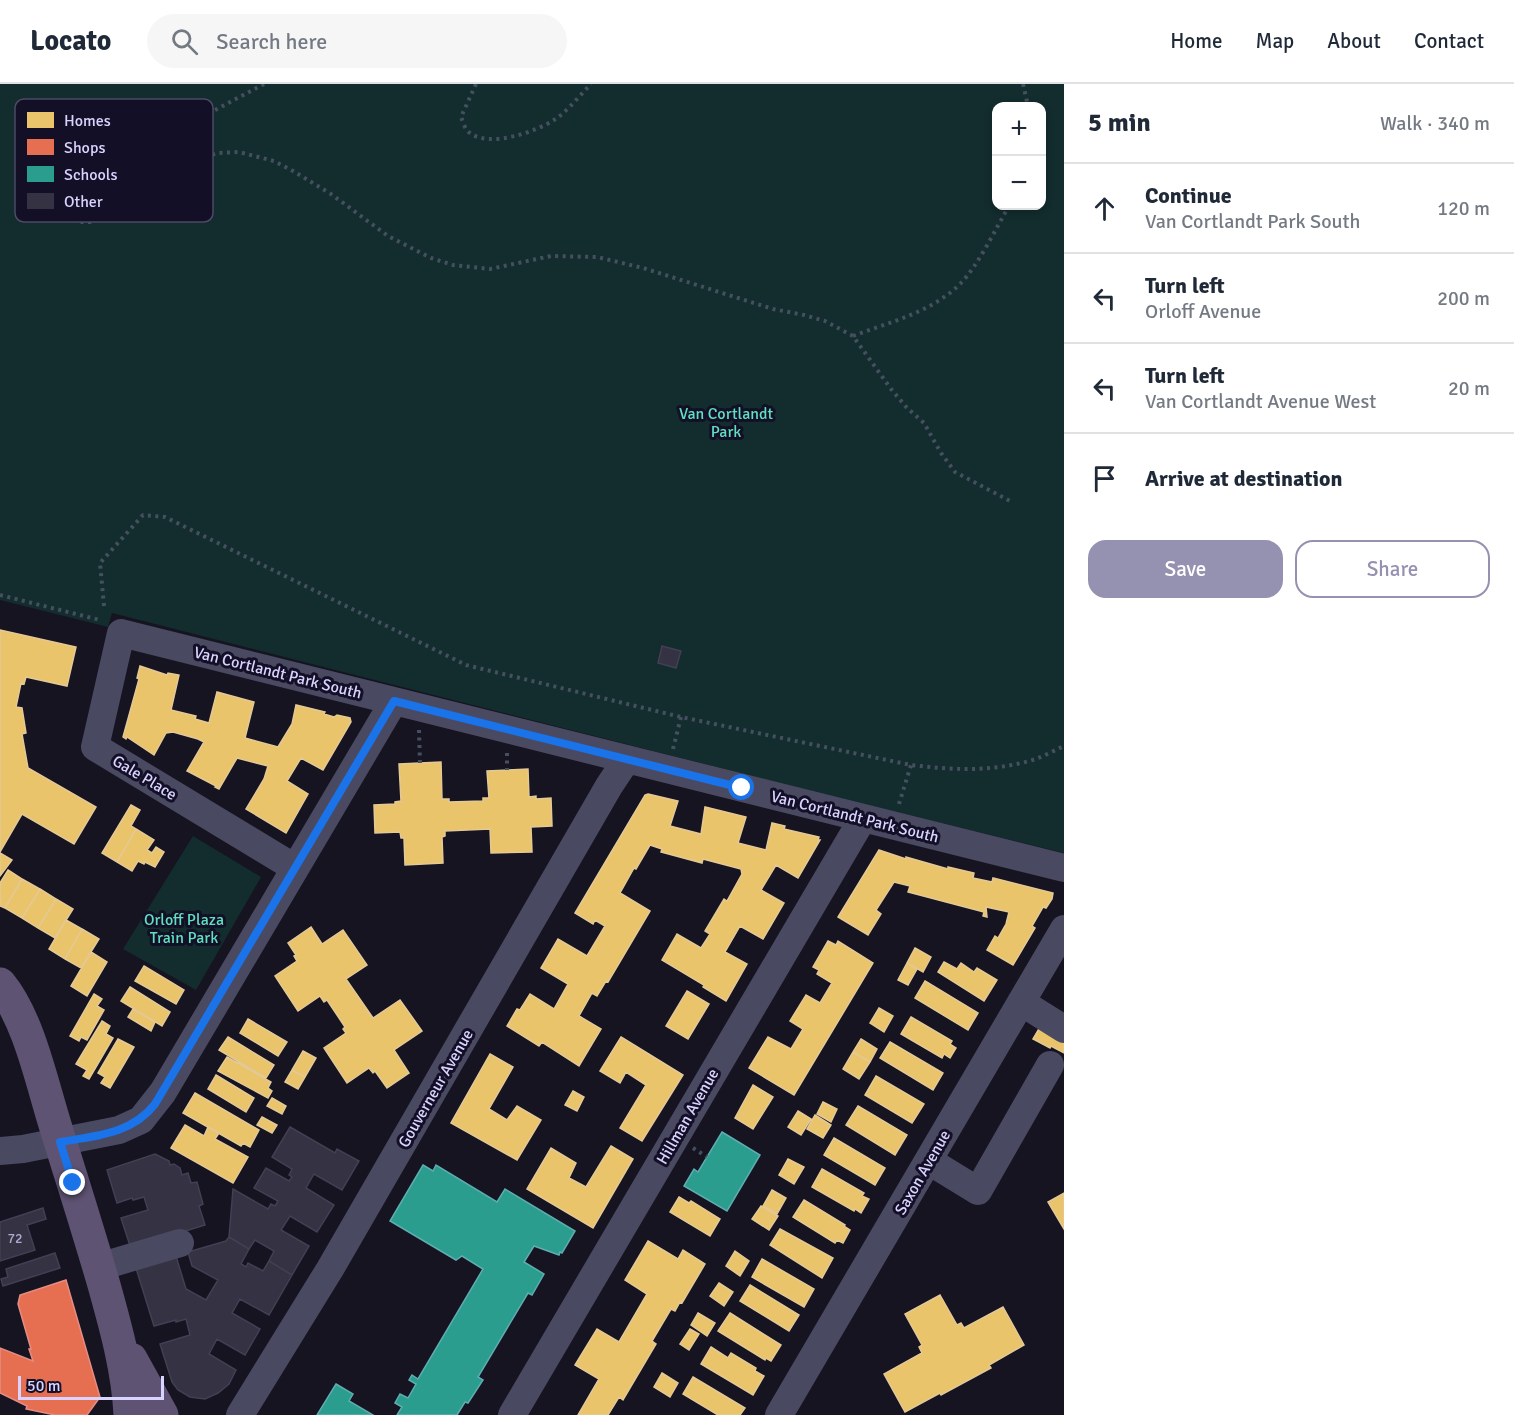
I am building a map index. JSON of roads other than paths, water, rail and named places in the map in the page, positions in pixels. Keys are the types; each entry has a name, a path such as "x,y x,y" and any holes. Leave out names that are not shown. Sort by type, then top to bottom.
{"main road":[{"path":"0,984 15,1006 21,1022 99,1267 118,1334 130,1415"},
{"path":"118,1334 162,1415"}],"street":[{"name":"Van Cortlandt Park South","path":"111,627 405,704 1064,868"},
{"name":"Gale Place","path":"111,627 95,747 295,868"},
{"path":"0,1151 119,1130 132,1125 148,1113 163,1092 295,868 405,704"},
{"name":"Gouverneur Avenue","path":"240,1415 330,1269 609,786 627,759"},
{"name":"Hillman Avenue","path":"512,1415 863,818"},
{"name":"Saxon Avenue","path":"779,1415 1064,929"},
{"path":"1021,1002 1064,1029"},
{"path":"928,1161 978,1191 1050,1065"},
{"path":"99,1267 180,1243"}],"park label":[{"name":"Van Cortlandt Park","path":"726,422"},
{"name":"Orloff Plaza Train Park","path":"184,928"}]}
